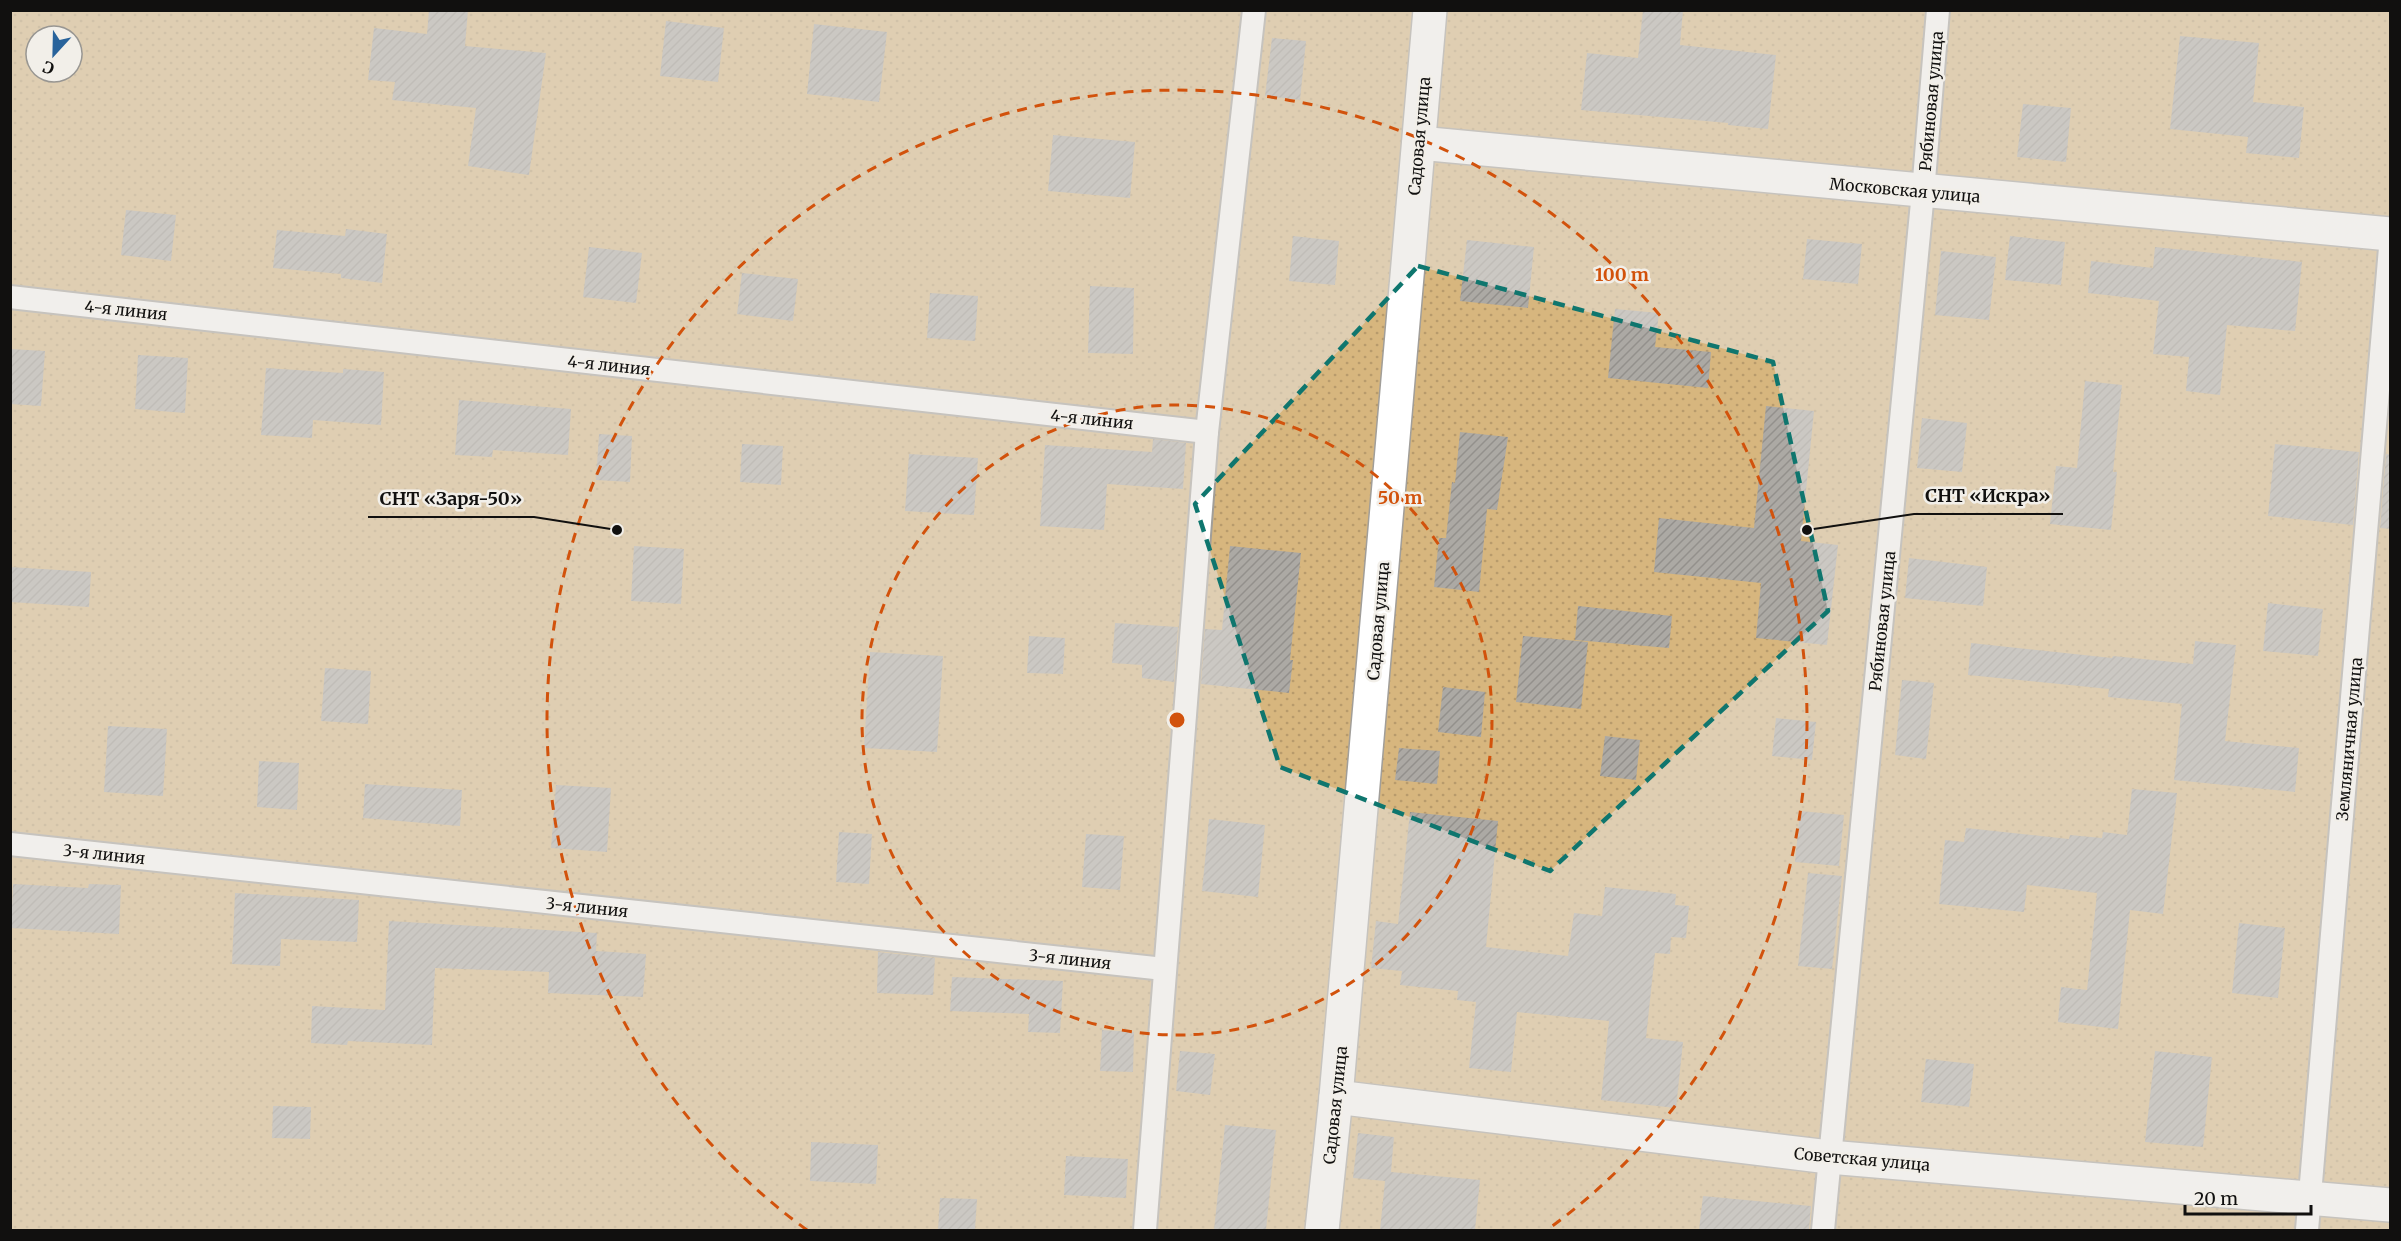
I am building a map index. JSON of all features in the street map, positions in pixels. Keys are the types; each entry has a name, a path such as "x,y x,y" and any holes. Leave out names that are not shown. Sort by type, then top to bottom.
{"street":[{"name":"Садовая улица","path":"1322,1230 1336,1097 1430,10"},
{"name":"Московская улица","path":"1419,143 1923,192 2391,234"},
{"name":"Советская улица","path":"1336,1097 1829,1157 2391,1204"}],"lane":[{"path":"1145,1230 1207,432 1254,10"},
{"name":"Рябиновая улица","path":"1823,1230 1923,192 1938,10"},
{"name":"Земляничная улица","path":"2307,1230 2391,248"},
{"name":"4-я линия","path":"10,297 1207,432"},
{"name":"3-я линия","path":"10,844 1164,969"}],"highlighted area":[{"path":"1418,266 1773,362 1828,611 1550,871 1280,767 1195,504"}],"shaded area":[{"path":"10,11 2390,11 2390,1230 11,1230"}],"building":[{"path":"429,10 468,10 465,46 546,53 529,175 468,166 476,108 392,100 395,82 368,80 374,28 427,34"},
{"path":"1643,10 1683,10 1680,45 1776,55 1768,129 1728,125 1728,123 1581,110 1587,53 1638,58"},
{"path":"666,21 724,28 718,82 660,76"},
{"path":"814,24 887,32 879,102 807,94"},
{"path":"2180,36 2259,43 2253,102 2304,107 2299,158 2246,153 2248,137 2170,129"},
{"path":"1272,38 1306,41 1300,100 1265,96"},
{"path":"2023,104 2071,108 2066,162 2017,157"},
{"path":"1053,135 1135,142 1130,198 1048,191"},
{"path":"126,210 176,215 171,261 121,255"},
{"path":"346,229 387,234 382,283 341,278 341,274 273,268 277,230 345,236"},
{"path":"1293,236 1339,241 1335,285 1289,281"},
{"path":"2010,236 2065,242 2061,285 2005,280"},
{"path":"1807,239 1862,244 1858,284 1803,279"},
{"path":"1467,240 1534,247 1528,308 1460,301"},
{"path":"589,247 642,253 636,303 583,297"},
{"path":"2155,247 2302,262 2295,331 2227,325 2220,395 2186,391 2189,357 2153,354 2159,301 2088,293 2091,261 2153,268"},
{"path":"1941,251 1996,257 1989,320 1935,315"},
{"path":"742,273 798,279 793,321 737,314"},
{"path":"1090,286 1134,288 1133,354 1088,353"},
{"path":"930,293 978,296 975,341 927,338"},
{"path":"1615,309 1659,313 1655,347 1711,352 1708,388 1608,378"},
{"path":"10,349 45,351 41,406 10,404"},
{"path":"138,355 188,358 185,413 135,409"},
{"path":"266,368 343,373 343,369 384,372 381,425 313,420 312,438 261,435"},
{"path":"2085,381 2122,385 2113,472 2117,472 2111,530 2050,524 2056,466 2077,468"},
{"path":"459,400 571,409 568,455 493,450 492,457 455,455"},
{"path":"1766,406 1814,411 1801,541 1838,545 1827,645 1756,638 1761,583 1654,572 1659,518 1754,528"},
{"path":"1922,418 1967,423 1962,472 1917,468"},
{"path":"1460,432 1508,437 1497,510 1487,509 1479,592 1434,587 1439,538 1446,538"},
{"path":"599,434 632,436 630,482 596,480"},
{"path":"1153,439 1186,443 1183,489 1107,484 1104,530 1040,526 1045,445 1152,452"},
{"path":"742,444 783,446 781,485 740,482"},
{"path":"2275,444 2359,452 2353,525 2268,516"},
{"path":"909,454 978,458 974,515 905,511"},
{"path":"2386,454 2391,455 2391,529 2380,528"},
{"path":"634,546 684,549 681,604 631,601"},
{"path":"1230,546 1301,553 1290,660 1293,660 1289,693 1201,684 1205,629 1222,630"},
{"path":"1909,558 1987,567 1983,606 1905,598"},
{"path":"10,567 91,572 89,607 10,602"},
{"path":"2268,603 2323,609 2318,656 2263,651"},
{"path":"1578,606 1672,616 1669,648 1575,640"},
{"path":"1115,623 1178,627 1174,682 1142,678 1142,665 1112,663"},
{"path":"1029,636 1065,638 1063,674 1027,673"},
{"path":"1523,636 1588,642 1581,709 1516,702"},
{"path":"2195,641 2236,645 2225,741 2299,748 2295,792 2174,780 2182,704 2108,697 2109,689 1968,675 1971,643 2193,664"},
{"path":"870,652 943,656 937,752 864,748"},
{"path":"325,668 371,671 368,724 321,721"},
{"path":"1902,680 1934,683 1926,759 1895,755"},
{"path":"1443,687 1485,692 1481,737 1438,732"},
{"path":"1776,718 1816,722 1812,760 1772,756"},
{"path":"108,726 167,729 163,796 104,792"},
{"path":"1605,736 1640,740 1636,780 1600,776"},
{"path":"1399,748 1440,751 1437,784 1395,780"},
{"path":"259,761 299,763 297,810 257,807"},
{"path":"365,784 462,790 460,826 363,818"},
{"path":"556,785 611,788 607,852 551,848"},
{"path":"2132,789 2177,793 2163,914 2130,910 2118,1029 2058,1022 2061,987 2087,990 2097,893 2027,885 2024,912 1939,904 1945,840 1964,842 1966,828 2069,839 2070,835 2102,838 2103,832 2127,835"},
{"path":"1800,811 1844,815 1839,866 1795,862"},
{"path":"1410,812 1498,821 1486,947 1568,956 1574,913 1602,916 1605,887 1676,894 1675,905 1689,906 1686,938 1671,937 1670,954 1655,953 1646,1038 1683,1042 1676,1108 1601,1100 1609,1021 1517,1012 1511,1072 1469,1068 1476,1002 1457,1000 1458,991 1400,985 1402,971 1371,968 1376,921 1398,924"},
{"path":"1209,819 1265,825 1258,897 1202,891"},
{"path":"839,832 872,834 869,884 836,882"},
{"path":"1086,834 1124,836 1120,890 1082,887"},
{"path":"1808,873 1842,876 1832,969 1798,966"},
{"path":"13,884 88,888 89,884 121,885 119,934 11,928"},
{"path":"235,893 359,900 357,942 281,939 280,966 232,964"},
{"path":"389,921 597,933 596,951 646,954 643,997 548,993 549,972 435,968 432,1045 348,1041 347,1045 311,1043 312,1006 385,1010"},
{"path":"2239,923 2285,928 2278,998 2232,993"},
{"path":"878,952 935,958 933,995 877,993"},
{"path":"952,977 1063,981 1060,1033 1028,1032 1029,1014 950,1011"},
{"path":"1102,1030 1134,1032 1133,1072 1100,1071"},
{"path":"1180,1051 1215,1054 1210,1095 1176,1091"},
{"path":"2155,1051 2212,1057 2203,1147 2145,1142"},
{"path":"1926,1059 1974,1064 1969,1107 1921,1102"},
{"path":"273,1106 311,1107 310,1139 272,1138"},
{"path":"1225,1125 1276,1130 1266,1230 1214,1230"},
{"path":"1358,1133 1394,1137 1391,1172 1480,1180 1475,1230 1380,1230 1385,1181 1353,1178"},
{"path":"811,1142 878,1145 876,1184 810,1181"},
{"path":"1066,1156 1128,1159 1126,1198 1064,1195"},
{"path":"1703,1196 1811,1206 1809,1230 1699,1230"},
{"path":"940,1198 977,1199 975,1230 938,1230"}],"place":[{"name":"СНТ «Заря-50»","path":"617,530"},
{"name":"СНТ «Искра»","path":"1807,530"}]}
